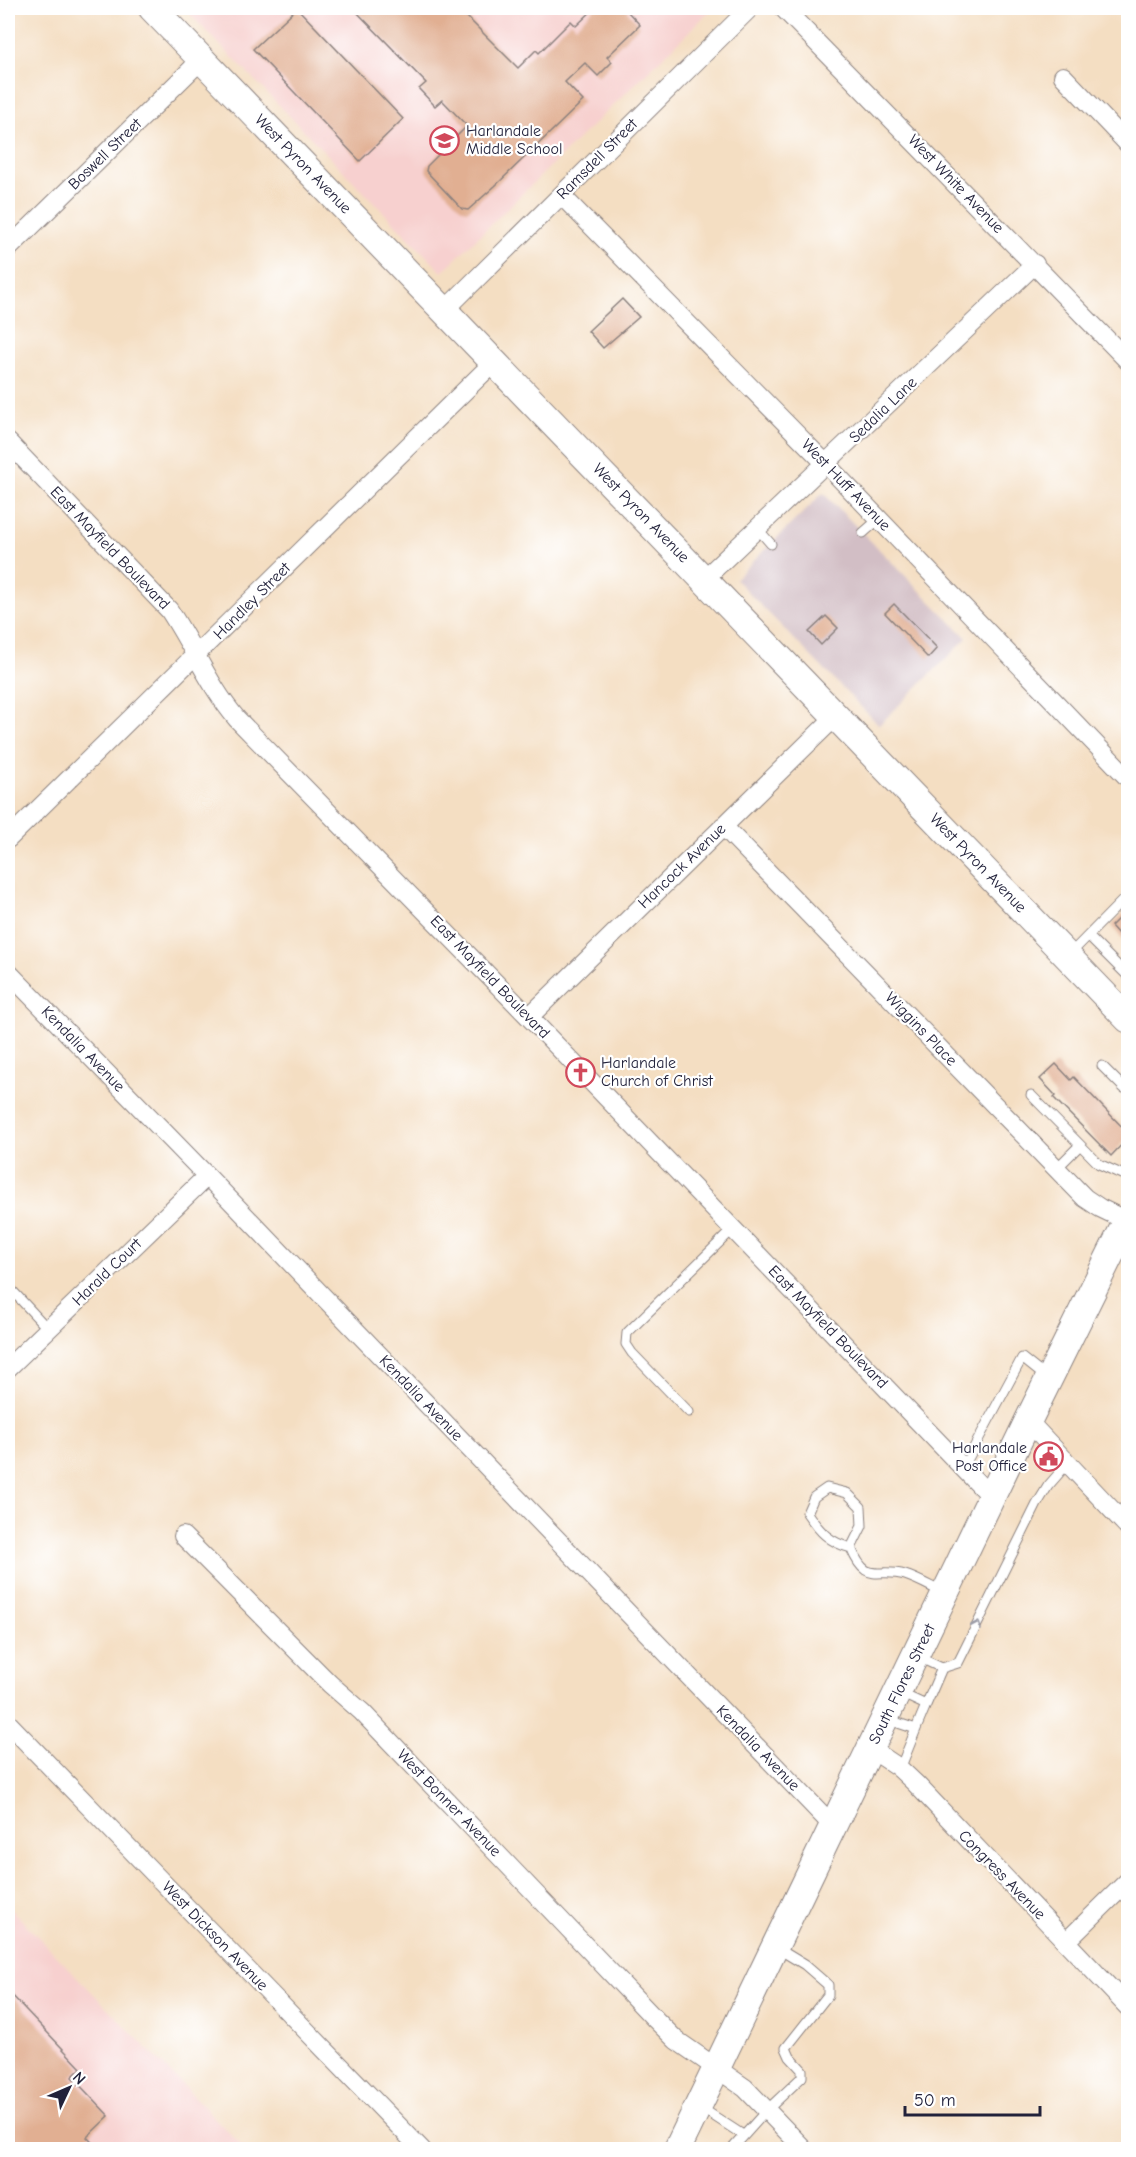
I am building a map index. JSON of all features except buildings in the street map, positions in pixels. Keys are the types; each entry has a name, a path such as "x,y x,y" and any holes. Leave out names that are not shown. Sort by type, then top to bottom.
{"street":[{"name":"West Pyron Avenue","path":"152,8 1128,1019"},
{"name":"Ramsdell Street","path":"445,310 750,8"},
{"name":"West White Avenue","path":"783,8 1128,362"},
{"name":"Boswell Street","path":"8,249 202,59"},
{"path":"1063,76 1128,144"},
{"name":"West Huff Avenue","path":"561,195 826,464 1128,778"},
{"name":"Sedalia Lane","path":"704,579 1035,264"},
{"name":"Handley Street","path":"8,839 494,362"},
{"name":"East Mayfield Boulevard","path":"8,442 169,610 222,701 237,719 529,1017 992,1498"},
{"name":"Hancock Avenue","path":"529,1017 836,716"},
{"name":"Wiggins Place","path":"723,826 1085,1198 1100,1208 1128,1220"},
{"name":"Kendalia Avenue","path":"8,972 833,1826"},
{"name":"Harald Court","path":"8,1368 207,1176"},
{"name":"South Flores Street","path":"677,2150 1028,1421 1128,1220"},
{"path":"1028,1421 1128,1527"},
{"name":"West Bonner Avenue","path":"183,1536 322,1676 362,1712 676,2040 746,2088 805,2150"},
{"name":"West Dickson Avenue","path":"8,1723 422,2150"},
{"name":"Congress Avenue","path":"871,1749 900,1769 1128,2007"},
{"path":"1066,1942 1128,1881"}],"lane":[{"path":"863,533 879,519"},
{"path":"757,528 771,544"},
{"path":"1068,956 1128,895"},
{"path":"1088,936 1128,976"},
{"path":"1102,1066 1127,1088"},
{"path":"1031,1095 1099,1164 1128,1177"},
{"path":"1056,1169 1080,1145"},
{"path":"688,1412 632,1353 626,1344 627,1333 733,1229"},
{"path":"8,1286 48,1329"},
{"path":"963,1468 1022,1358 1049,1380"},
{"path":"916,1656 942,1668 958,1663 1037,1504 1048,1486 1068,1464"},
{"path":"851,1548 836,1544 818,1529 807,1513 814,1497 827,1488 847,1493 861,1507 862,1526 851,1548 858,1565 870,1573 904,1575 946,1594"},
{"path":"900,1769 942,1668"},
{"path":"898,1692 926,1705"},
{"path":"886,1719 916,1729"},
{"path":"731,2150 767,2110 802,2077 802,2070 790,2057 786,2048 828,1995 828,1985 805,1965 775,1947"},
{"path":"698,2105 743,2135"}],"shaded area":[{"name":"Harlandale Middle School","path":"184,8 713,8 442,272"},
{"path":"823,493 967,638 879,725 735,579"},
{"path":"8,1906 245,2149 8,2149"}],"place":[{"name":"Harlandale Middle School","path":"445,140"},
{"name":"Harlandale Church of Christ","path":"580,1072"},
{"name":"Harlandale Post Office","path":"1048,1457"}]}
